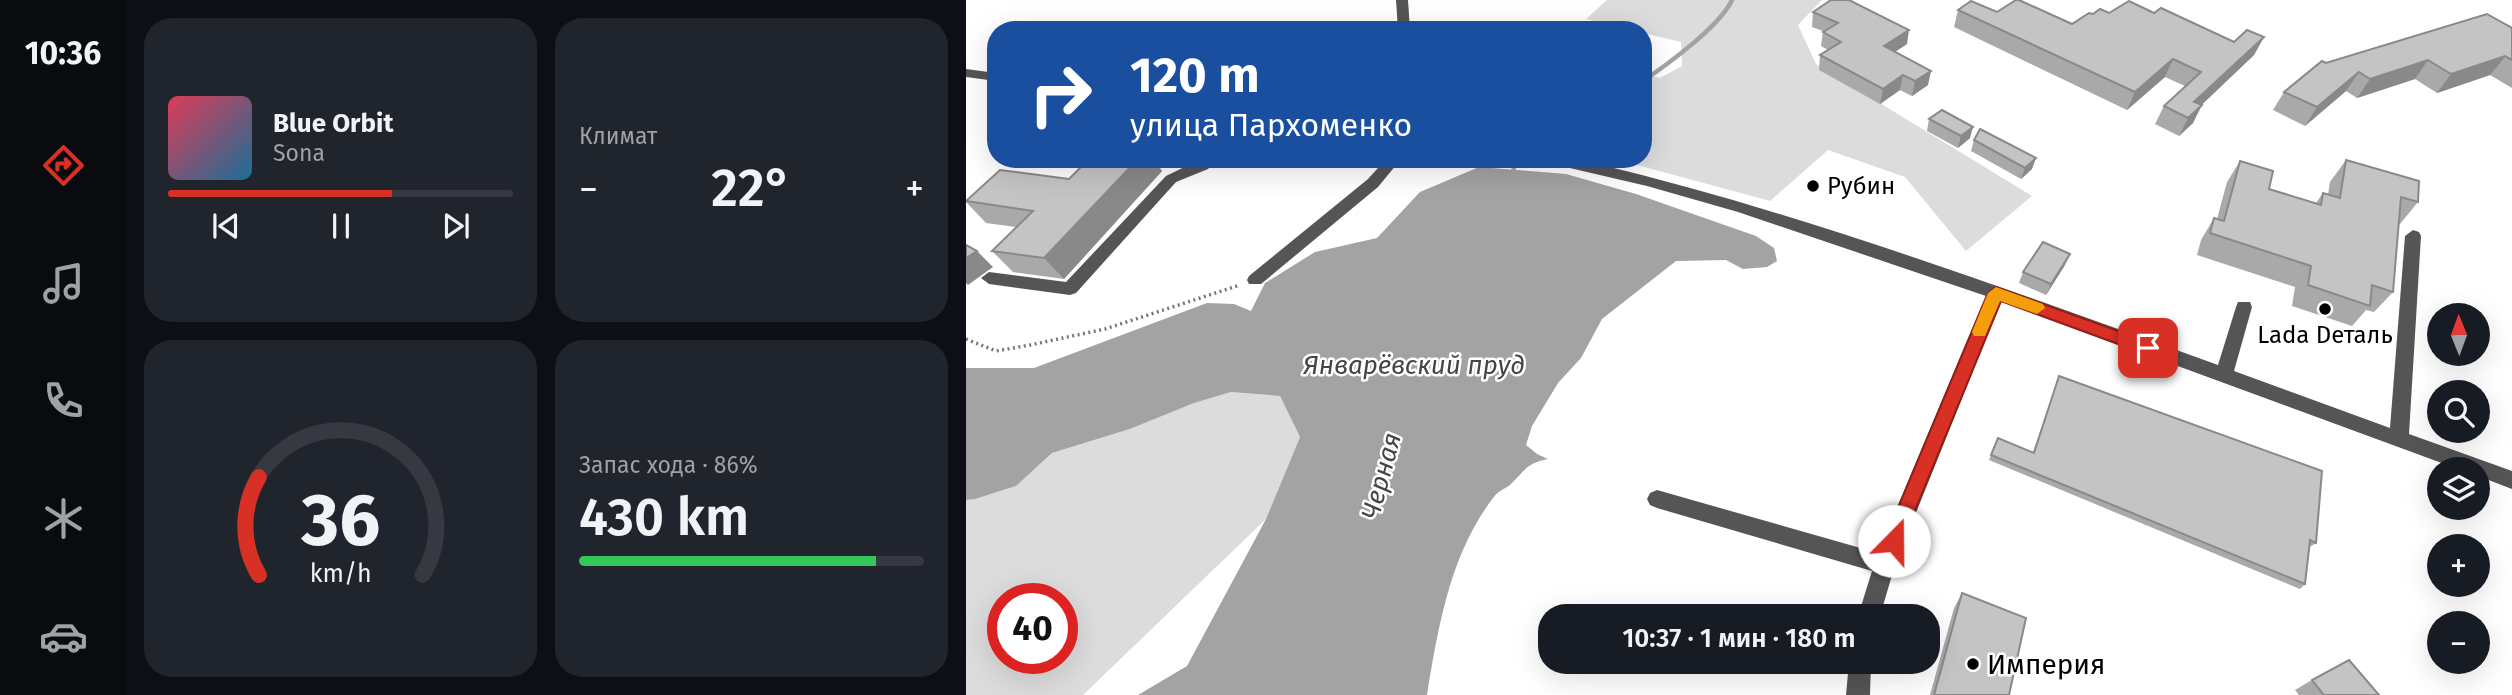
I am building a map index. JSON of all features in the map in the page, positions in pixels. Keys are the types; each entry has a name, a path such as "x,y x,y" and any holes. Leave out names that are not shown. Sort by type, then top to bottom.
{"street":[{"path":"1402,0 1403,21"},
{"path":"966,73 987,76"},
{"path":"989,278 1070,289 1171,179 1198,168"},
{"path":"1255,280 1373,183 1386,168"},
{"path":"1587,168 1681,190 1773,217 1996,293 2512,480"},
{"path":"2399,439 2413,236"},
{"path":"1873,604 1884,565 1996,293"},
{"path":"2224,376 2244,307"},
{"path":"1657,499 1884,565"},
{"path":"1858,695 1859,674"}],"path":[{"path":"966,339 996,351 1030,345 1105,329 1255,280"}],"shaded area":[{"path":"1607,0 1822,0 1798,25 1816,64 2032,196 1966,251 1905,177 1828,150 1770,201 1648,168 1652,168 1652,76 1660,78 1682,66 1681,42 1652,35 1652,21 1586,19"},
{"path":"1231,392 1280,396 1300,437 1266,519 1083,695 966,695 966,500 1016,486 1052,453 1130,429 1194,403"}],"water":[{"name":"Январёвский пруд","path":"1477,168 1566,174 1636,194 1756,236 1774,248 1777,261 1767,267 1743,269 1726,260 1676,261 1602,319 1581,358 1558,383 1532,426 1526,445 1548,459 1530,465 1495,496 1466,543 1441,618 1427,695 1138,695 1187,666 1266,519 1300,437 1280,396 1231,392 1194,403 1130,429 1052,453 1016,486 966,500 966,368 1034,368 1207,303 1234,304 1251,311 1265,283 1315,252 1377,238 1420,192"}],"building":[{"path":"1831,0 1849,0 1909,30 1884,46 1931,71 1915,81 1903,75 1883,89 1820,55 1841,42 1823,32 1838,23 1813,12"},
{"path":"2016,0 2072,24 2089,13 2093,14 2100,9 2109,13 2129,1 2154,13 2161,8 2234,42 2247,30 2264,37 2194,102 2202,105 2188,118 2164,106 2201,72 2173,59 2135,92 1958,10 1971,1 1997,12"},
{"path":"2487,14 2512,28 2512,60 2505,56 2451,74 2428,60 2370,79 2359,72 2317,107 2284,92 2322,61 2326,63"},
{"path":"1942,110 1973,127 1961,136 1929,119"},
{"path":"1980,129 2036,158 2025,168 1974,140"},
{"path":"2346,160 2419,181 2418,202 2401,197 2393,292 2372,285 2370,306 2308,285 2311,266 2210,233 2214,218 2224,221 2240,161 2273,171 2269,189 2321,205 2323,193 2340,198"},
{"path":"1080,168 1129,168 1044,258 992,251 1033,211 966,201 1000,170 1069,179"},
{"path":"2043,242 2070,254 2051,284 2023,272"},
{"path":"966,245 977,251 966,258"},
{"path":"2059,376 2322,471 2316,543 2310,540 2305,584 1991,455 1998,438 2034,453"},
{"name":"Империя","path":"1962,593 2026,618 2009,695 1934,695"},
{"path":"2349,660 2379,695 2324,695 2312,680"}],"waterway":[{"name":"Черная","path":"1652,74 1705,33 1732,0"},
{"name":"Черная","path":"1512,176 1514,168"}],"slow traffic":[{"path":"1980,332 1996,293 2037,308"}],"place":[{"name":"Рубин","path":"1813,186"},
{"name":"Lada Dеталь","path":"2325,309"},
{"name":"Империя","path":"1973,664"}],"route":[{"path":"1894,541 1996,293 2148,348"}]}
